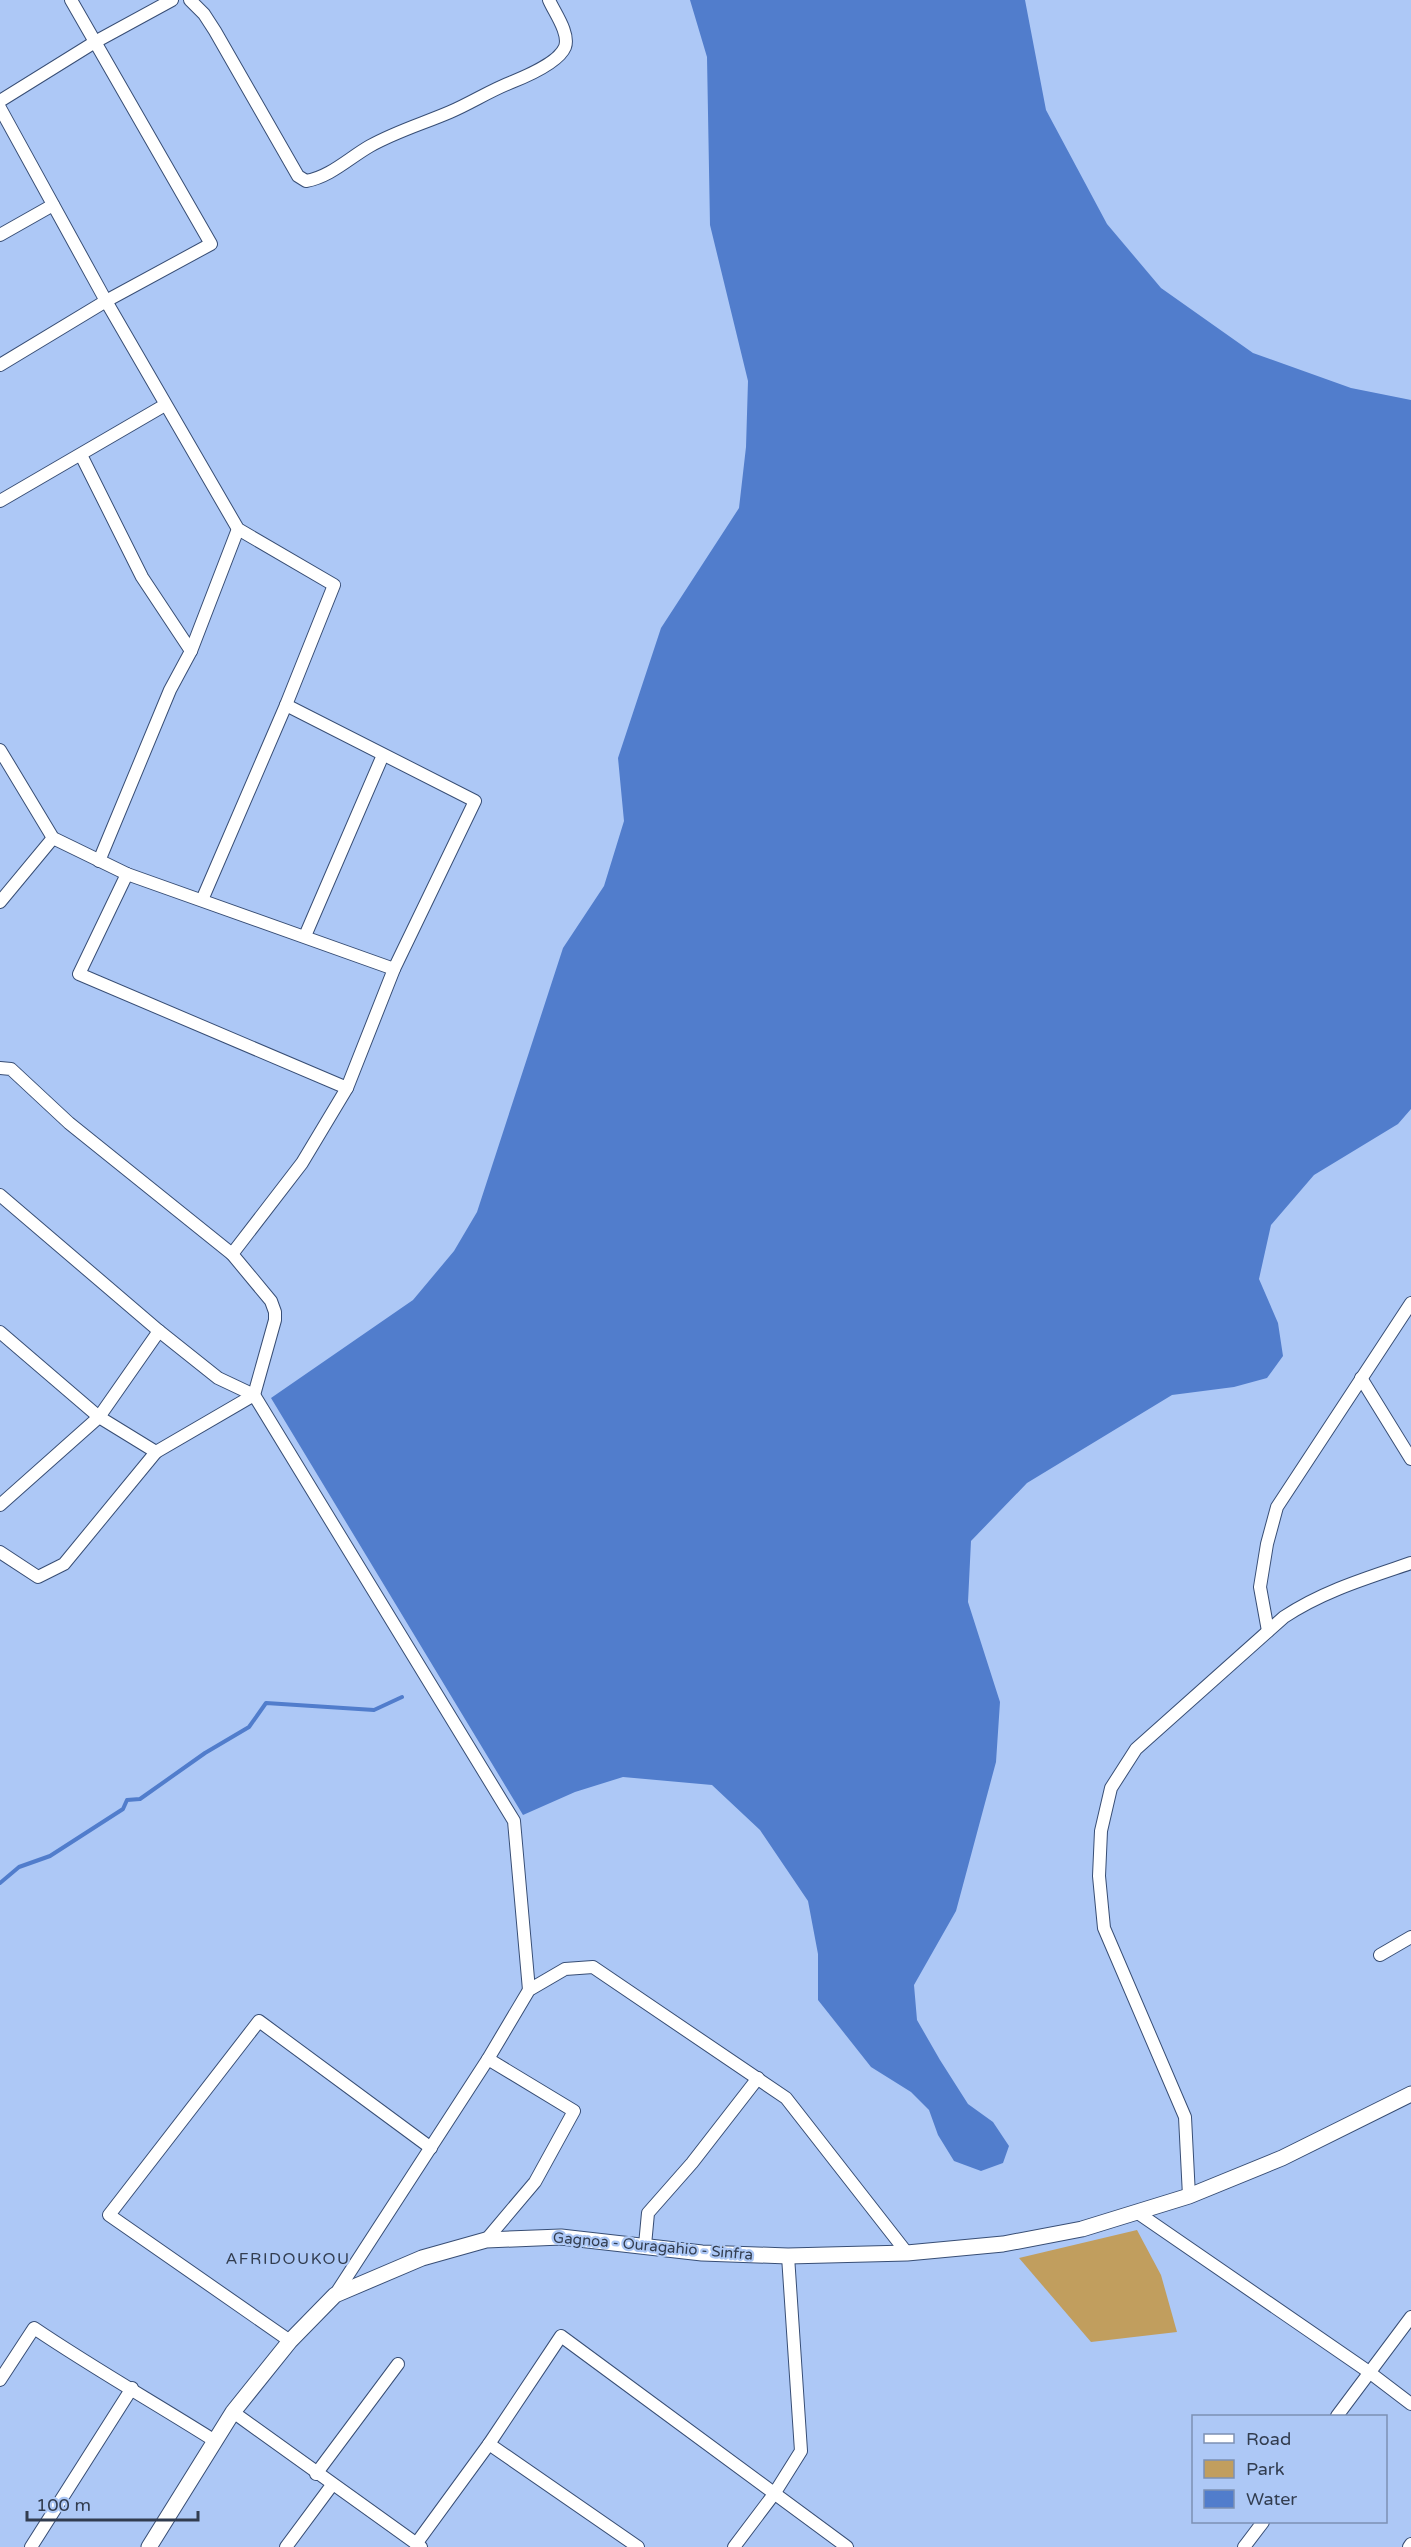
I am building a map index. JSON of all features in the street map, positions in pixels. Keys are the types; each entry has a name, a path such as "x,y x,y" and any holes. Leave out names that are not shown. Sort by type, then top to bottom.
{"main road":[{"name":"Gagnoa - Ouragahio - Sinfra","path":"149,2547 214,2440 290,2341 335,2295 422,2258 486,2240 561,2237 702,2253 788,2256 907,2253 1003,2244 1082,2229 1188,2196 1282,2158 1411,2094"}],"street":[{"path":"0,365 106,301 211,244 72,0"},
{"path":"0,101 96,42 172,0"},
{"path":"190,0 204,14 215,31 298,176 306,181 321,177 380,141 415,124 463,106 535,72 550,62 564,48 566,41 565,33 549,0"},
{"path":"0,108 106,301 238,530 334,585 286,705 202,900"},
{"path":"0,235 53,205"},
{"path":"0,501 165,405"},
{"path":"81,455 142,578 191,651"},
{"path":"99,861 170,690 191,651 238,530"},
{"path":"232,1254 302,1163 347,1088 394,969 475,801 286,705"},
{"path":"0,750 53,838 127,874 394,969"},
{"path":"304,936 383,755"},
{"path":"0,902 53,838"},
{"path":"127,874 79,974 347,1088"},
{"path":"0,1068 11,1069 69,1124 232,1254 271,1301 275,1312 254,1395 156,1452 64,1564 38,1577 0,1552"},
{"path":"0,1195 159,1331 218,1378 254,1395 514,1821 529,1990"},
{"path":"1268,1631 1260,1587 1267,1544 1277,1507 1411,1303"},
{"path":"0,1505 99,1417 159,1331"},
{"path":"0,1332 99,1417 156,1452"},
{"path":"1361,1378 1411,1459"},
{"path":"1188,2196 1185,2117 1104,1928 1099,1876 1101,1831 1111,1788 1136,1749 1268,1631 1308,1601 1411,1563"},
{"path":"1380,1955 1411,1937"},
{"path":"335,2295 488,2059 529,1990 565,1970 593,1966 786,2098 907,2253"},
{"path":"290,2341 109,2215 259,2021 430,2148"},
{"path":"486,2240 535,2182 574,2111 488,2059"},
{"path":"645,2245 648,2213 692,2163 758,2078"},
{"path":"1138,2213 1369,2372 1411,2404"},
{"path":"735,2547 774,2494 801,2451 788,2256"},
{"path":"1338,2415 1411,2318"},
{"path":"0,2380 34,2328 86,2363 132,2388 214,2440"},
{"path":"234,2412 316,2474 419,2545 561,2336 847,2547"},
{"path":"316,2474 398,2364"},
{"path":"31,2547 132,2388"},
{"path":"489,2444 638,2547"},
{"path":"286,2547 332,2485"},
{"path":"1244,2547 1262,2523"}],"green space":[{"path":"1137,2230 1161,2275 1177,2332 1091,2342 1019,2258"}],"water":[{"path":"690,0 1025,0 1046,110 1107,224 1161,288 1253,353 1351,388 1411,400 1411,1109 1398,1124 1314,1175 1271,1225 1259,1279 1278,1323 1283,1356 1267,1378 1234,1387 1172,1395 1027,1483 971,1541 968,1602 1000,1702 996,1762 956,1911 914,1985 917,2020 940,2060 968,2104 993,2122 1009,2146 1003,2163 981,2171 954,2161 938,2135 929,2110 911,2092 871,2067 818,2000 818,1954 808,1901 760,1830 712,1785 623,1777 575,1792 523,1815 271,1398 413,1300 454,1251 477,1212 563,948 604,886 624,821 618,758 661,628 739,508 746,447 748,381 710,225 707,57"}],"waterway":[{"path":"0,1883 19,1867 50,1856 123,1809 127,1800 140,1799 205,1753 249,1727 266,1703 374,1710 402,1697"}],"district":[{"name":"AFRIDOUKOU","path":"288,2258"}]}
